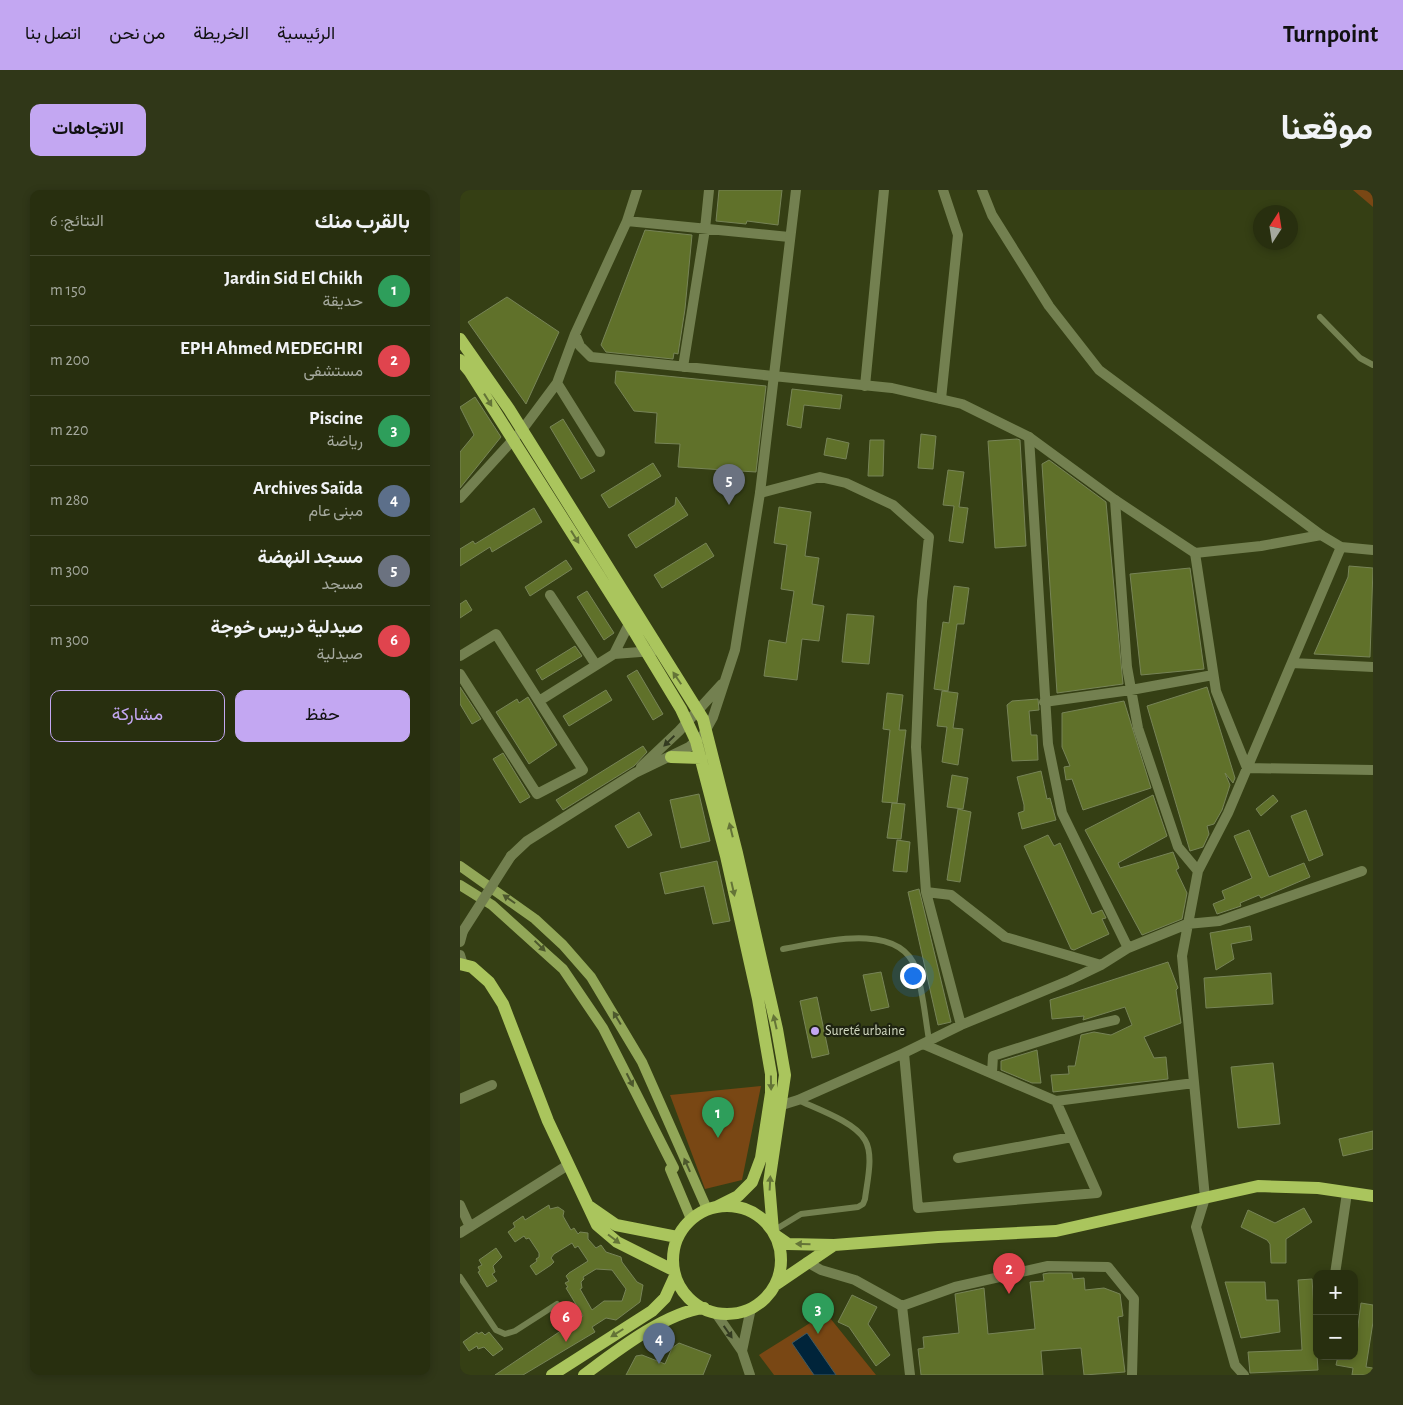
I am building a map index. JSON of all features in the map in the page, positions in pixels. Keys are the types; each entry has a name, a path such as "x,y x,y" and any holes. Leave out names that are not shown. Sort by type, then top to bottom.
{"main road":[{"path":"460,340 522,430 652,650 688,721 696,741 731,855"},
{"path":"460,360 633,619"},
{"path":"652,650 698,709 707,730 731,855 764,997 785,1075 770,1183 774,1233 780,1251 780,1268 775,1285"},
{"path":"671,757 701,758"},
{"path":"460,866 536,919 563,945 590,977 642,1062 712,1208"},
{"path":"460,885 492,905 563,969 603,1028 632,1082 674,1168 670,1169 691,1219"},
{"path":"461,961 472,967 489,982 503,1004 548,1121 584,1201 597,1224 617,1242 674,1273 686,1295 709,1310"},
{"path":"552,1375 652,1311 665,1298 674,1273 673,1253 677,1237 691,1219 738,1196 752,1182 761,1158 771,1093 764,997"},
{"path":"712,1208 732,1206 748,1210 762,1219 774,1233 788,1244 834,1245 1056,1231 1258,1186 1318,1188 1373,1196"},
{"path":"584,1201 596,1213 616,1225 677,1237"},
{"path":"584,1375 664,1320 692,1310 709,1310 727,1314 751,1308 765,1298 775,1285 834,1245"}],"street":[{"path":"460,498 522,430 558,383 575,334 627,221 637,190"},
{"path":"683,367 705,229 709,190"},
{"path":"460,942 461,933 511,856 527,841 635,773 671,757 696,741 707,730 726,680 734,650 760,493 796,190"},
{"path":"865,386 884,190"},
{"path":"941,399 958,235 944,190"},
{"path":"982,190 992,215 1049,306 1099,370 1321,535 1341,547 1373,550"},
{"path":"627,221 789,237"},
{"path":"575,334 580,346 591,357 892,388 962,404 1029,437 1115,500 1195,553 1261,546 1321,535"},
{"path":"558,383 600,452"},
{"path":"1029,437 1048,744 1062,813 1128,948"},
{"path":"760,493 820,478 846,483 893,505 930,538 922,601 916,747 926,892 961,1024"},
{"path":"1115,500 1127,667 1138,728 1178,847 1198,871"},
{"path":"1244,1375 1235,1365 1196,1227 1205,1198 1182,956 1198,871 1228,813 1341,547"},
{"path":"1195,553 1216,691 1247,768"},
{"path":"550,595 596,665"},
{"path":"614,654 633,619"},
{"path":"460,656 496,634 583,770 537,794 460,674"},
{"path":"538,701 614,654 652,650"},
{"path":"1292,663 1373,667"},
{"path":"1044,702 1131,690 1213,675"},
{"path":"635,773 688,721 726,680"},
{"path":"1247,768 1373,770"},
{"path":"782,1105 798,1100 904,1053 961,1024 1070,980 1101,965 1128,948 1187,924 1218,921 1362,871"},
{"path":"926,892 951,895 1005,938 1101,965"},
{"path":"992,1073 993,1056 1082,1028 1116,1020"},
{"path":"926,1042 1056,1101 1194,1083"},
{"path":"904,1053 918,1208 1097,1193 1056,1101"},
{"path":"460,1099 492,1085"},
{"path":"958,1158 1072,1137"},
{"path":"460,1233 568,1165"},
{"path":"1336,1270 1347,1193"},
{"path":"460,1205 470,1227"},
{"path":"807,1262 820,1270 855,1280 902,1306 955,1287 1048,1266 1108,1267 1134,1299 1132,1375"},
{"path":"902,1306 910,1375"},
{"path":"742,1351 751,1308"},
{"path":"709,1310 742,1351 750,1375"}],"lane":[{"path":"1320,317 1360,358 1373,365"},
{"path":"783,949 846,938 874,938 908,955 916,968 926,1042"},
{"path":"774,1233 801,1214 858,1207 863,1204 865,1199 869,1156 866,1140 848,1124 798,1100"},
{"path":"461,1281 496,1330 506,1334 515,1331 557,1304"}],"shaded area":[{"path":"1353,190 1373,190 1373,207"},
{"path":"761,1086 742,1180 705,1189 670,1095"},
{"path":"826,1313 876,1375 774,1375 759,1355"}],"water":[{"path":"807,1333 836,1375 814,1375 792,1343"}],"building":[{"path":"719,190 782,190 778,225 747,221 746,224 716,221"},
{"path":"645,230 692,235 685,309 678,354 674,353 673,359 606,352 601,345"},
{"path":"507,297 559,332 526,404 468,322"},
{"path":"616,371 766,386 756,472 678,467 680,444 655,443 657,413 634,411 615,383"},
{"path":"792,389 842,395 840,409 804,405 801,428 787,425"},
{"path":"475,397 501,437 460,488 460,452 474,435 460,407"},
{"path":"563,419 595,471 581,479 550,427"},
{"path":"921,434 936,436 933,469 918,468"},
{"path":"827,438 849,443 846,459 824,455"},
{"path":"870,440 884,440 883,476 868,476"},
{"path":"1020,440 1026,546 995,548 988,441"},
{"path":"1049,460 1106,502 1123,684 1057,693 1042,464"},
{"path":"653,463 661,476 609,508 601,495"},
{"path":"948,470 964,472 959,507 968,508 963,543 949,541 954,506 943,505"},
{"path":"676,497 688,515 636,548 628,535 675,505"},
{"path":"779,507 811,512 805,556 819,558 812,604 824,606 819,641 802,639 797,680 764,676 769,640 786,643 794,591 781,589 787,545 774,543"},
{"path":"534,508 542,522 492,552 490,547 460,566 460,549 473,541 475,544"},
{"path":"706,543 714,556 662,588 654,575"},
{"path":"566,560 572,569 530,596 525,587"},
{"path":"1349,566 1373,568 1370,657 1314,654 1348,577"},
{"path":"1190,568 1204,669 1141,675 1130,574"},
{"path":"954,586 969,588 964,624 957,624 948,691 934,689 943,622 949,623"},
{"path":"587,591 614,633 604,640 577,597"},
{"path":"466,600 472,610 460,618 460,604"},
{"path":"847,614 874,616 869,664 842,662"},
{"path":"575,646 582,656 542,680 536,670"},
{"path":"637,670 663,714 653,720 627,676"},
{"path":"460,687 481,719 472,724 460,704"},
{"path":"1207,687 1235,778 1233,783 1225,773 1230,785 1222,810 1214,824 1207,826 1209,834 1203,847 1190,851 1147,706"},
{"path":"606,690 612,700 569,726 563,716"},
{"path":"942,691 958,693 953,728 963,729 958,765 942,762 947,727 937,726"},
{"path":"887,693 903,695 899,730 906,730 897,803 882,802 890,730 883,729"},
{"path":"528,697 557,745 529,764 496,712 517,699 519,703"},
{"path":"1038,699 1039,710 1029,711 1031,735 1037,735 1038,760 1012,761 1007,705 1012,701"},
{"path":"1124,701 1151,788 1083,810 1072,779 1066,780 1064,767 1070,766 1062,747 1062,713"},
{"path":"643,746 647,752 634,766 563,810 556,800"},
{"path":"503,753 530,797 520,803 493,759"},
{"path":"1041,771 1047,799 1050,798 1056,820 1022,829 1018,813 1024,811 1024,805 1017,777"},
{"path":"952,775 968,778 963,809 947,807"},
{"path":"699,794 710,841 681,848 670,800"},
{"path":"1153,795 1167,836 1118,863 1120,868 1173,852 1179,868 1176,870 1187,893 1182,919 1142,935 1085,830"},
{"path":"1273,795 1278,801 1261,816 1256,809"},
{"path":"892,803 905,804 901,839 887,838"},
{"path":"958,809 971,812 960,882 947,880"},
{"path":"1306,810 1323,855 1309,861 1291,816"},
{"path":"639,812 652,835 628,848 615,826"},
{"path":"1249,830 1269,877 1304,863 1310,877 1261,898 1259,895 1240,903 1241,906 1217,914 1213,904 1225,899 1222,891 1252,878 1234,836"},
{"path":"1048,835 1054,846 1060,843 1092,914 1102,910 1106,918 1102,919 1109,934 1074,950 1071,949 1024,846"},
{"path":"897,840 910,842 907,872 893,871"},
{"path":"717,861 730,921 713,924 704,886 665,894 660,873"},
{"path":"919,889 951,1022 938,1025 908,892"},
{"path":"1250,926 1252,940 1231,944 1234,959 1216,970 1210,933"},
{"path":"1168,962 1178,988 1176,990 1181,1023 1144,1037 1154,1058 1166,1057 1168,1079 1053,1092 1051,1075 1069,1074 1068,1066 1075,1066 1081,1035 1094,1032 1111,1035 1132,1025 1125,1007 1083,1020 1084,1016 1052,1019 1050,1000"},
{"path":"881,972 889,1007 871,1011 863,975"},
{"path":"1271,973 1273,1004 1206,1008 1204,978"},
{"path":"817,997 829,1054 812,1058 800,1001"},
{"path":"1037,1050 1041,1083 1032,1083 1001,1070 1001,1061"},
{"path":"1273,1063 1280,1124 1238,1128 1231,1067"},
{"path":"1373,1131 1373,1149 1343,1156 1339,1139"},
{"path":"549,1205 550,1209 558,1207 564,1211 563,1216 571,1230 574,1228 578,1234 580,1232 588,1233 588,1239 596,1248 601,1245 606,1252 621,1257 622,1262 637,1282 643,1285 640,1302 616,1320 606,1318 592,1327 595,1332 523,1375 495,1375 583,1316 566,1288 568,1287 565,1283 569,1281 566,1276 569,1273 588,1261 578,1246 575,1248 572,1243 554,1254 551,1258 554,1262 536,1275 530,1266 537,1261 539,1253 529,1238 526,1239 524,1236 515,1242 508,1232 515,1227 513,1223 523,1216 525,1220","holes":["596,1269 612,1270 626,1289 622,1301 604,1301 592,1310 580,1289 582,1288 581,1282 584,1279 583,1277"]},
{"path":"1304,1208 1312,1222 1286,1239 1286,1263 1271,1263 1270,1244 1267,1240 1241,1227 1248,1210 1275,1223"},
{"path":"496,1248 502,1257 493,1266 495,1272 492,1274 497,1281 487,1287 478,1272 480,1271 478,1267 482,1265 479,1260"},
{"path":"1072,1273 1073,1279 1084,1278 1085,1290 1104,1288 1120,1294 1123,1316 1118,1317 1125,1372 1084,1375 1081,1348 1041,1351 1043,1375 921,1375 918,1349 924,1348 923,1337 959,1333 955,1294 984,1288 988,1334 1035,1329 1030,1282 1044,1281 1043,1274"},
{"path":"1312,1279 1313,1360 1317,1360 1318,1370 1250,1373 1248,1352 1302,1350 1298,1280"},
{"path":"1225,1282 1265,1282 1266,1300 1278,1300 1280,1332 1241,1338"},
{"path":"852,1295 877,1307 868,1324 890,1355 876,1366 849,1327 838,1322"},
{"path":"1361,1303 1373,1305 1373,1322 1366,1367 1373,1368 1373,1375 1352,1375 1353,1368 1336,1365 1337,1360 1358,1360 1358,1326"},
{"path":"477,1332 478,1334 482,1332 485,1335 489,1332 503,1349 493,1356 484,1347 478,1349 477,1346 469,1351 463,1342"},
{"path":"679,1343 711,1355 703,1375 626,1375 636,1356 642,1355 665,1364 672,1348"}],"place":[{"name":"مسجد النهضة","path":"729,505"},
{"name":"Sureté urbaine","path":"815,1031"},
{"name":"Jardin Sid El Chikh","path":"718,1138"},
{"name":"EPH Ahmed MEDEGHRI","path":"1009,1294"},
{"name":"Piscine","path":"818,1334"},
{"name":"صيدلية دريس خوجة","path":"566,1342"},
{"name":"Archives Saïda","path":"659,1364"}]}
